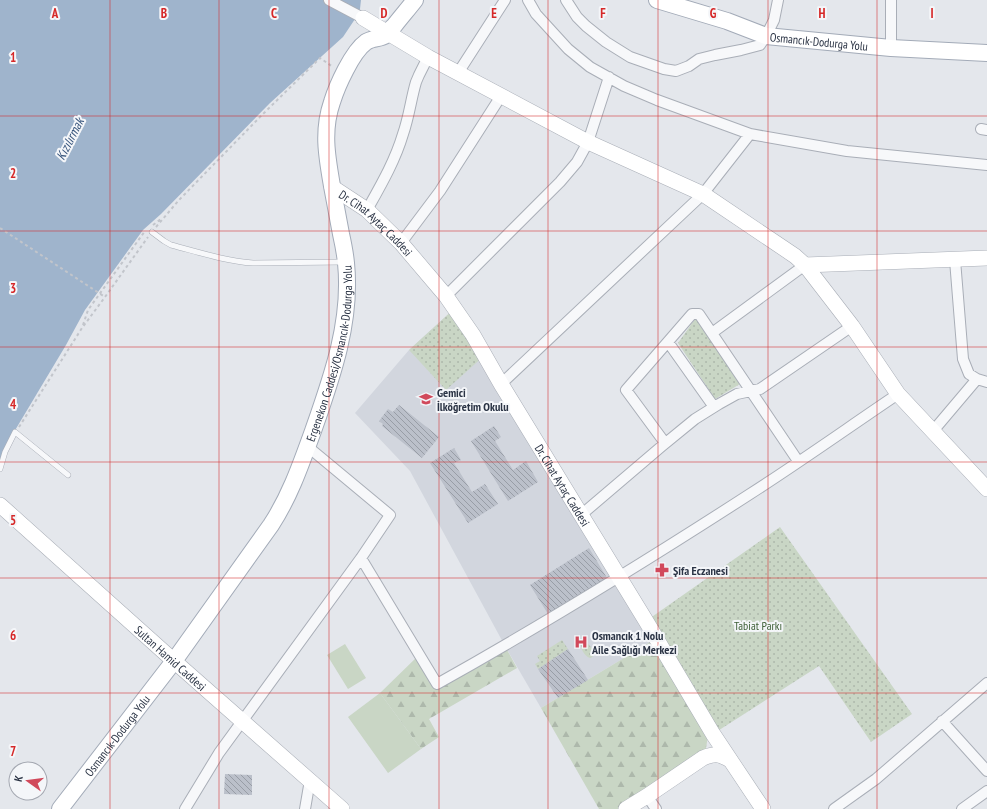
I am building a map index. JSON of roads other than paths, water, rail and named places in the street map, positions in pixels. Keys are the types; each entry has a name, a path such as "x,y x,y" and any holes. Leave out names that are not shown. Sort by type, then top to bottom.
{"main road":[{"path":"388,33 415,0"},
{"name":"Osmancık-Dodurga Yolu","path":"657,0 727,20 766,36 891,48 987,53"},
{"name":"Ergenekon Caddesi/Osmancık-Dodurga Yolu","path":"174,661 280,511 296,477 308,446 336,364 342,336 348,281 346,262 326,155 328,118 332,102 349,65 359,49 369,41 388,33"},
{"name":"Osmancık-Dodurga Yolu","path":"60,809 174,661"}],"street":[{"path":"329,0 363,18 428,57 588,142 703,194 785,248 805,265 852,326 898,394 987,489"},
{"path":"458,73 505,0"},
{"path":"528,0 536,14 568,49 590,67 624,86 657,100 750,134 847,152 987,165"},
{"path":"566,0 577,17 606,42 630,56 664,69 676,71 689,66 699,59 741,50 760,44 774,20 778,0"},
{"path":"891,0 891,48"},
{"path":"366,210 394,160 404,132 416,82 428,57"},
{"path":"446,296 560,182 577,162 588,142 609,77"},
{"path":"401,243 440,191 501,96"},
{"path":"501,384 703,194 750,134"},
{"name":"Dr. Cihat Aytaç Caddesi","path":"332,186 366,210 401,243 446,296 476,340 501,384 646,621 706,723 763,809"},
{"path":"712,333 805,265 987,258"},
{"path":"933,431 984,381 970,374 963,359 955,260"},
{"path":"665,443 626,390 692,314 699,314 798,462"},
{"path":"581,515 695,419 737,394 760,388 852,326"},
{"path":"668,342 714,407"},
{"path":"361,558 437,684 505,646 619,577 751,493 898,394"},
{"path":"185,809 219,753 361,558 390,515 308,446"},
{"name":"Sultan Hamid Caddesi","path":"0,505 342,809"},
{"path":"834,809 876,779 987,683"},
{"path":"942,721 987,771"},
{"path":"703,758 708,736 706,723"},
{"path":"626,809 648,796 703,758 716,754 730,760"},
{"path":"305,809 310,780"},
{"path":"962,809 987,791"},
{"path":"648,796 656,809"}],"lane":[{"path":"152,232 171,245 229,260 253,263 346,262"},
{"path":"0,469 5,452 15,432 68,475"}],"water":[{"name":"Kızılırmak","path":"0,0 361,0 360,9 343,37 270,103 161,214 143,230 85,310 14,432 0,469"}],"place":[{"name":"Gemici İlköğretim Okulu","path":"426,399"},
{"name":"Şifa Eczanesi","path":"662,570"},
{"name":"Osmancık 1 Nolu Aile Sağlığı Merkezi","path":"581,642"}],"park label":[{"name":"Tabiat Parkı","path":"758,625"}]}
